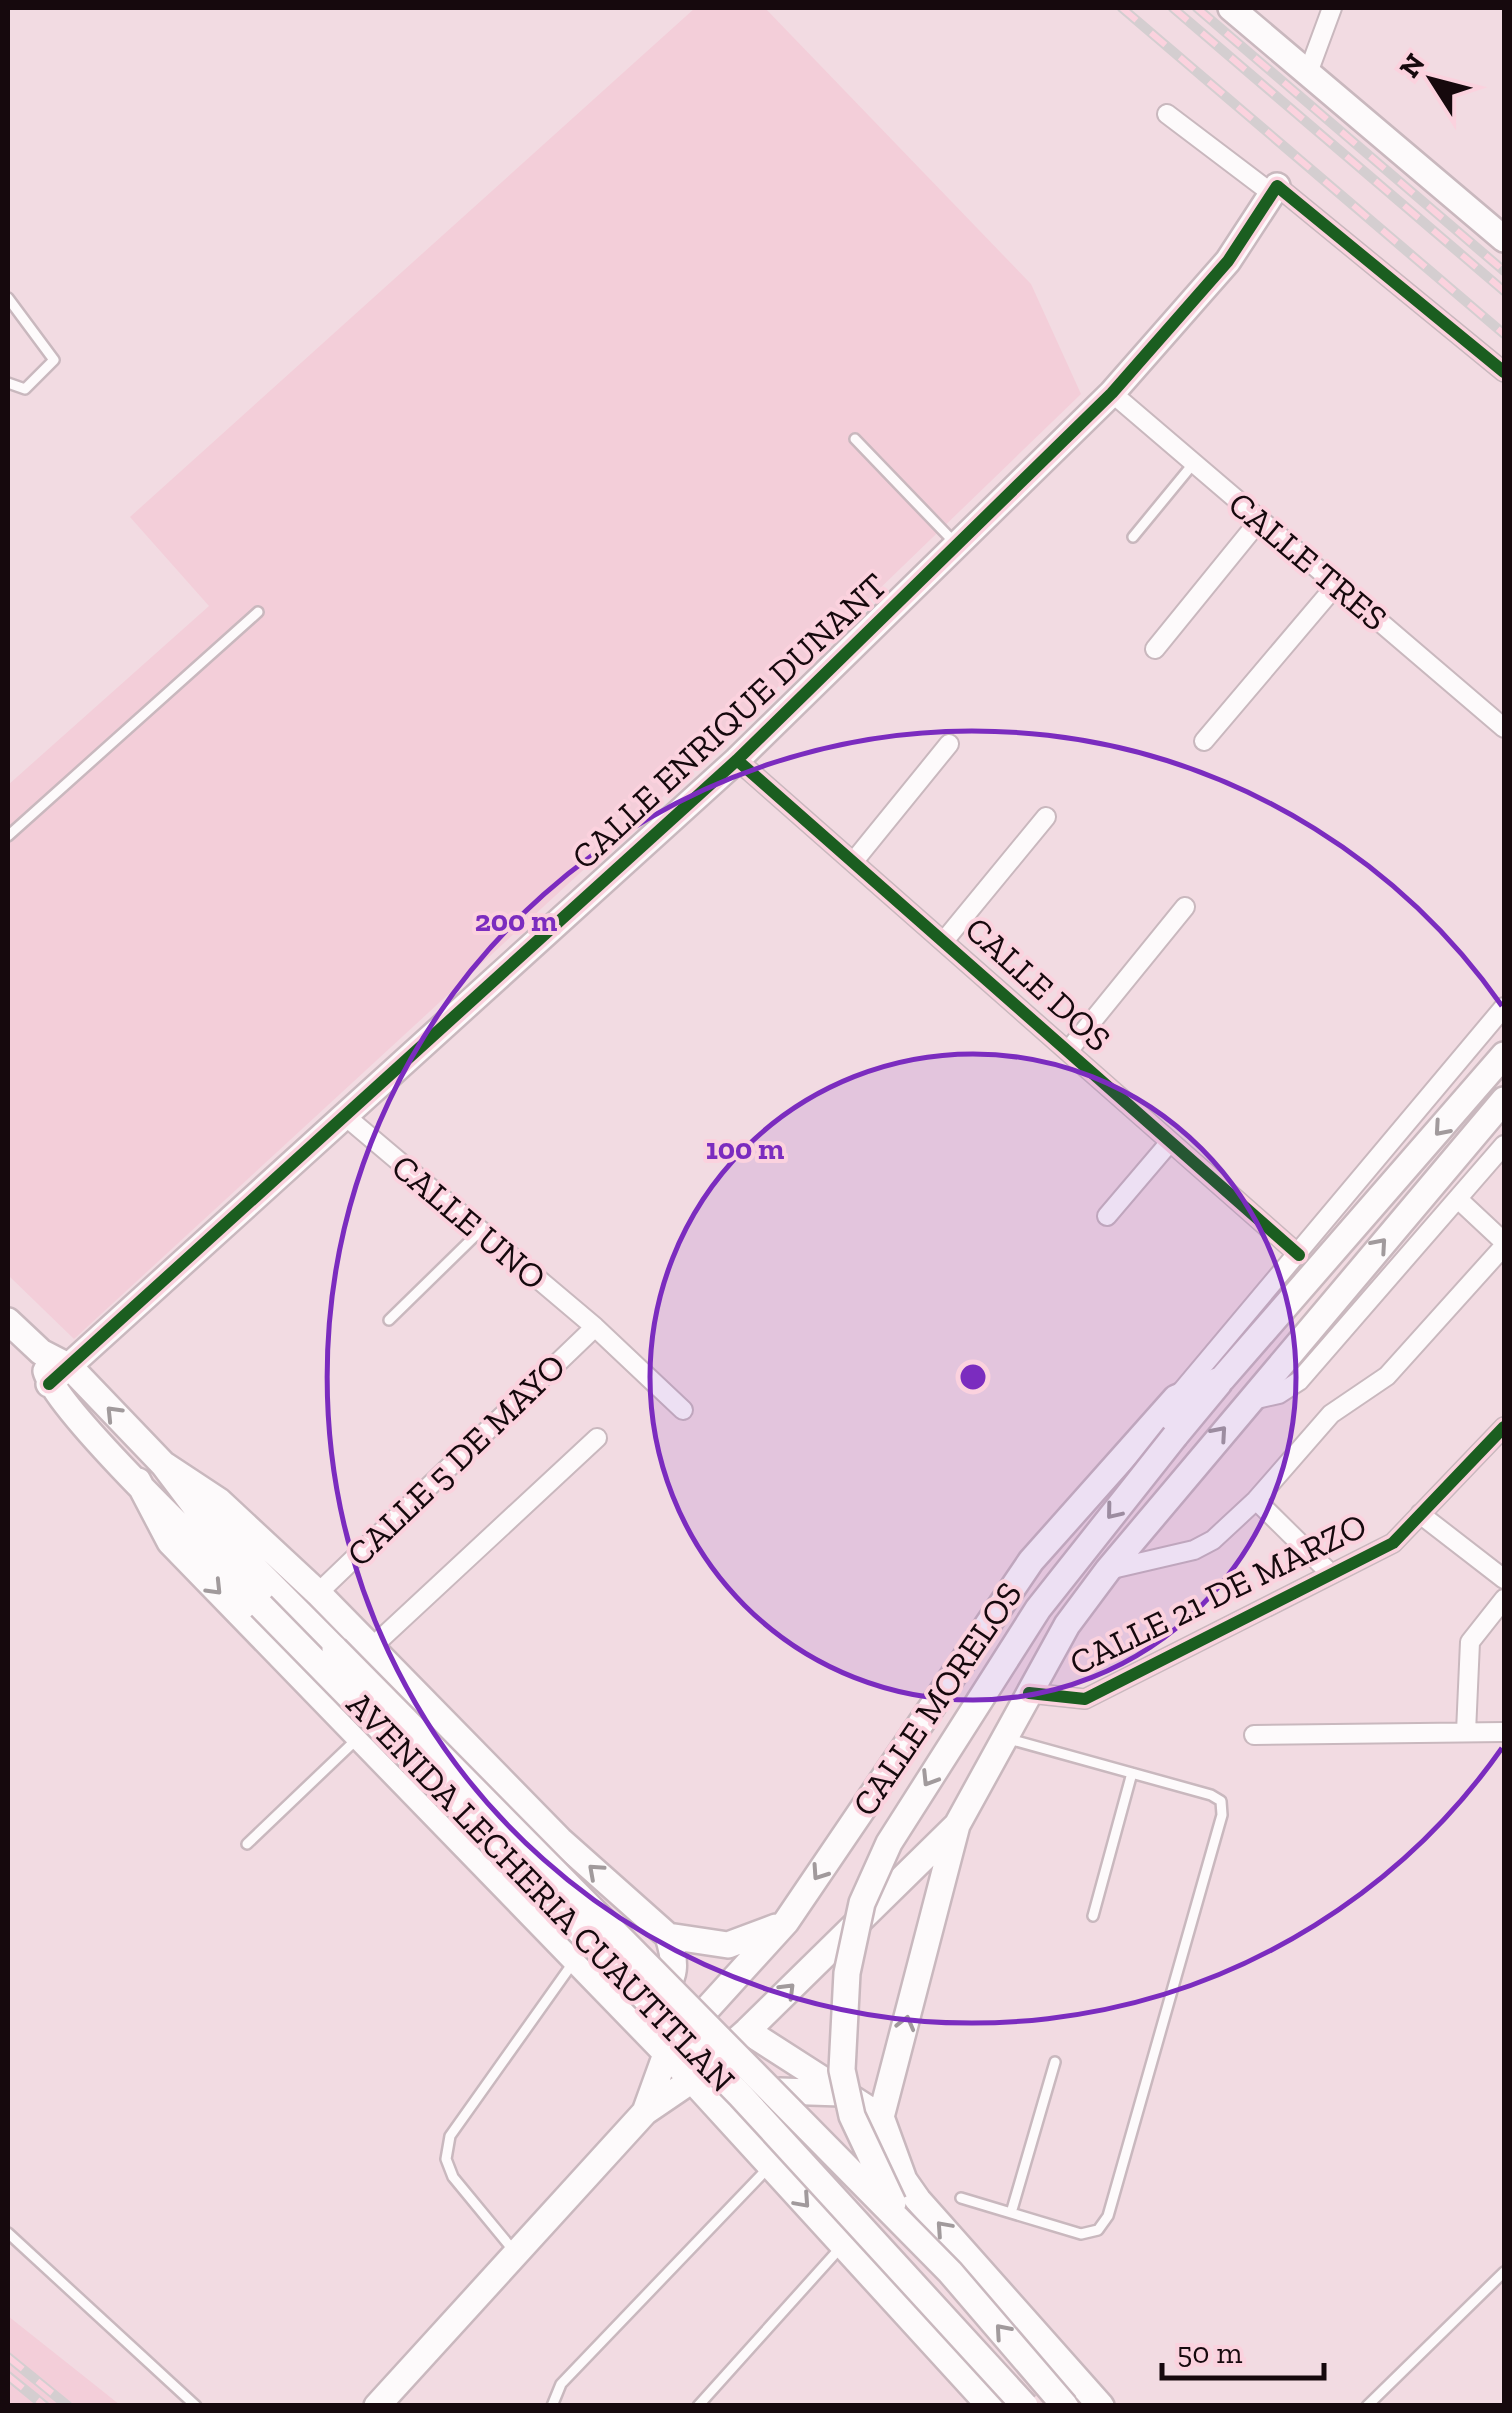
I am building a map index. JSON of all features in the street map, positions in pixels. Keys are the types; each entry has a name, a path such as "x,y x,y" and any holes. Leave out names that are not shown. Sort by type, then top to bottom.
{"main road":[{"path":"1230,8 1504,239"},
{"name":"CALLE ENRIQUE DUNANT","path":"50,1384 737,760 1112,393 1228,261 1273,189"},
{"path":"967,2343 882,2183 852,2116 842,2070 842,2024 862,1904 889,1843 1038,1609 1226,1375 1504,1055"},
{"name":"CALLE MORELOS","path":"645,2112 692,2080 746,2031 957,1824 1067,1625 1108,1570 1504,1100"},
{"path":"8,1321 41,1352 70,1367 162,1464 219,1502 318,1594 560,1840 668,1936 675,1958 671,1982 651,2002 628,2014"},
{"path":"41,1352 50,1384"},
{"name":"CALLE MORELOS","path":"666,2054 786,1922 1031,1561 1176,1398 1226,1375"},
{"name":"AVENIDA LECHERIA CUAUTITLAN","path":"50,1384 138,1481 742,2096 1025,2406"},
{"name":"AVENIDA LECHERIA CUAUTITLAN","path":"162,1464 200,1513 950,2272 1065,2406"},
{"path":"138,1481 170,1542 692,2080 990,2406"},
{"path":"957,1824 882,2117 904,2180 918,2200 1101,2406"},
{"path":"668,1936 728,1944 786,1922"},
{"path":"746,2031 882,2117"},
{"path":"377,2406 645,2112 666,2054"},
{"path":"748,2140 759,2108 780,2091 846,2094"}],"street":[{"path":"1308,73 1332,8"},
{"path":"1167,114 1273,189 1504,372"},
{"name":"CALLE TRES","path":"1112,393 1504,728"},
{"path":"1155,649 1259,520"},
{"path":"1204,741 1337,584"},
{"path":"854,861 950,744"},
{"name":"CALLE DOS","path":"737,760 1299,1255"},
{"path":"944,940 1046,817"},
{"path":"1068,1051 1185,907"},
{"path":"1176,1398 1504,1007"},
{"name":"CALLE UNO","path":"344,1115 594,1327 683,1410"},
{"path":"1107,1216 1170,1142"},
{"path":"1252,1396 1279,1394 1299,1380 1504,1145"},
{"path":"1108,1570 1194,1550 1213,1540 1256,1500 1331,1414 1387,1376 1504,1244 1458,1200"},
{"name":"CALLE 5 DE MAYO","path":"318,1594 594,1327"},
{"name":"CALLE 21 DE MARZO","path":"1029,1692 1084,1699 1392,1542 1502,1433"},
{"path":"371,1648 597,1438"},
{"path":"1256,1500 1331,1574"},
{"path":"1420,1514 1504,1580"},
{"path":"1466,1732 1470,1642 1504,1599"},
{"path":"1254,1734 1504,1732"}],"lane":[{"path":"8,298 54,360 24,389 8,384"},
{"path":"855,439 956,545"},
{"path":"1133,537 1192,464"},
{"path":"8,836 258,612"},
{"path":"389,1320 479,1232"},
{"path":"246,1844 360,1737"},
{"path":"961,2198 1081,2234 1098,2230 1108,2216 1222,1816 1221,1801 1211,1795 1004,1737"},
{"path":"1093,1916 1132,1773"},
{"path":"515,2254 452,2177 446,2159 450,2136 575,1959"},
{"path":"1011,2213 1056,2062"},
{"path":"552,2406 561,2384 771,2166"},
{"path":"8,2232 196,2406"},
{"path":"698,2406 843,2245"},
{"path":"1367,2406 1504,2272"}],"shaded area":[{"path":"695,8 765,8 1031,284 1081,394 693,769 74,1339 8,1275 8,785 209,606 130,517"},
{"path":"8,2316 100,2389 120,2405 8,2405"}],"railway":[{"path":"1122,8 1504,334"},
{"path":"1173,8 1504,291"},
{"path":"1197,8 1504,271"},
{"path":"8,2357 68,2406"},
{"path":"8,2376 45,2406"}],"cycle path":[{"path":"49,1384 737,760 1112,393 1228,261 1277,186 1504,372"},
{"path":"737,760 1299,1255"},
{"path":"1029,1693 1085,1699 1393,1543 1504,1427"}]}
